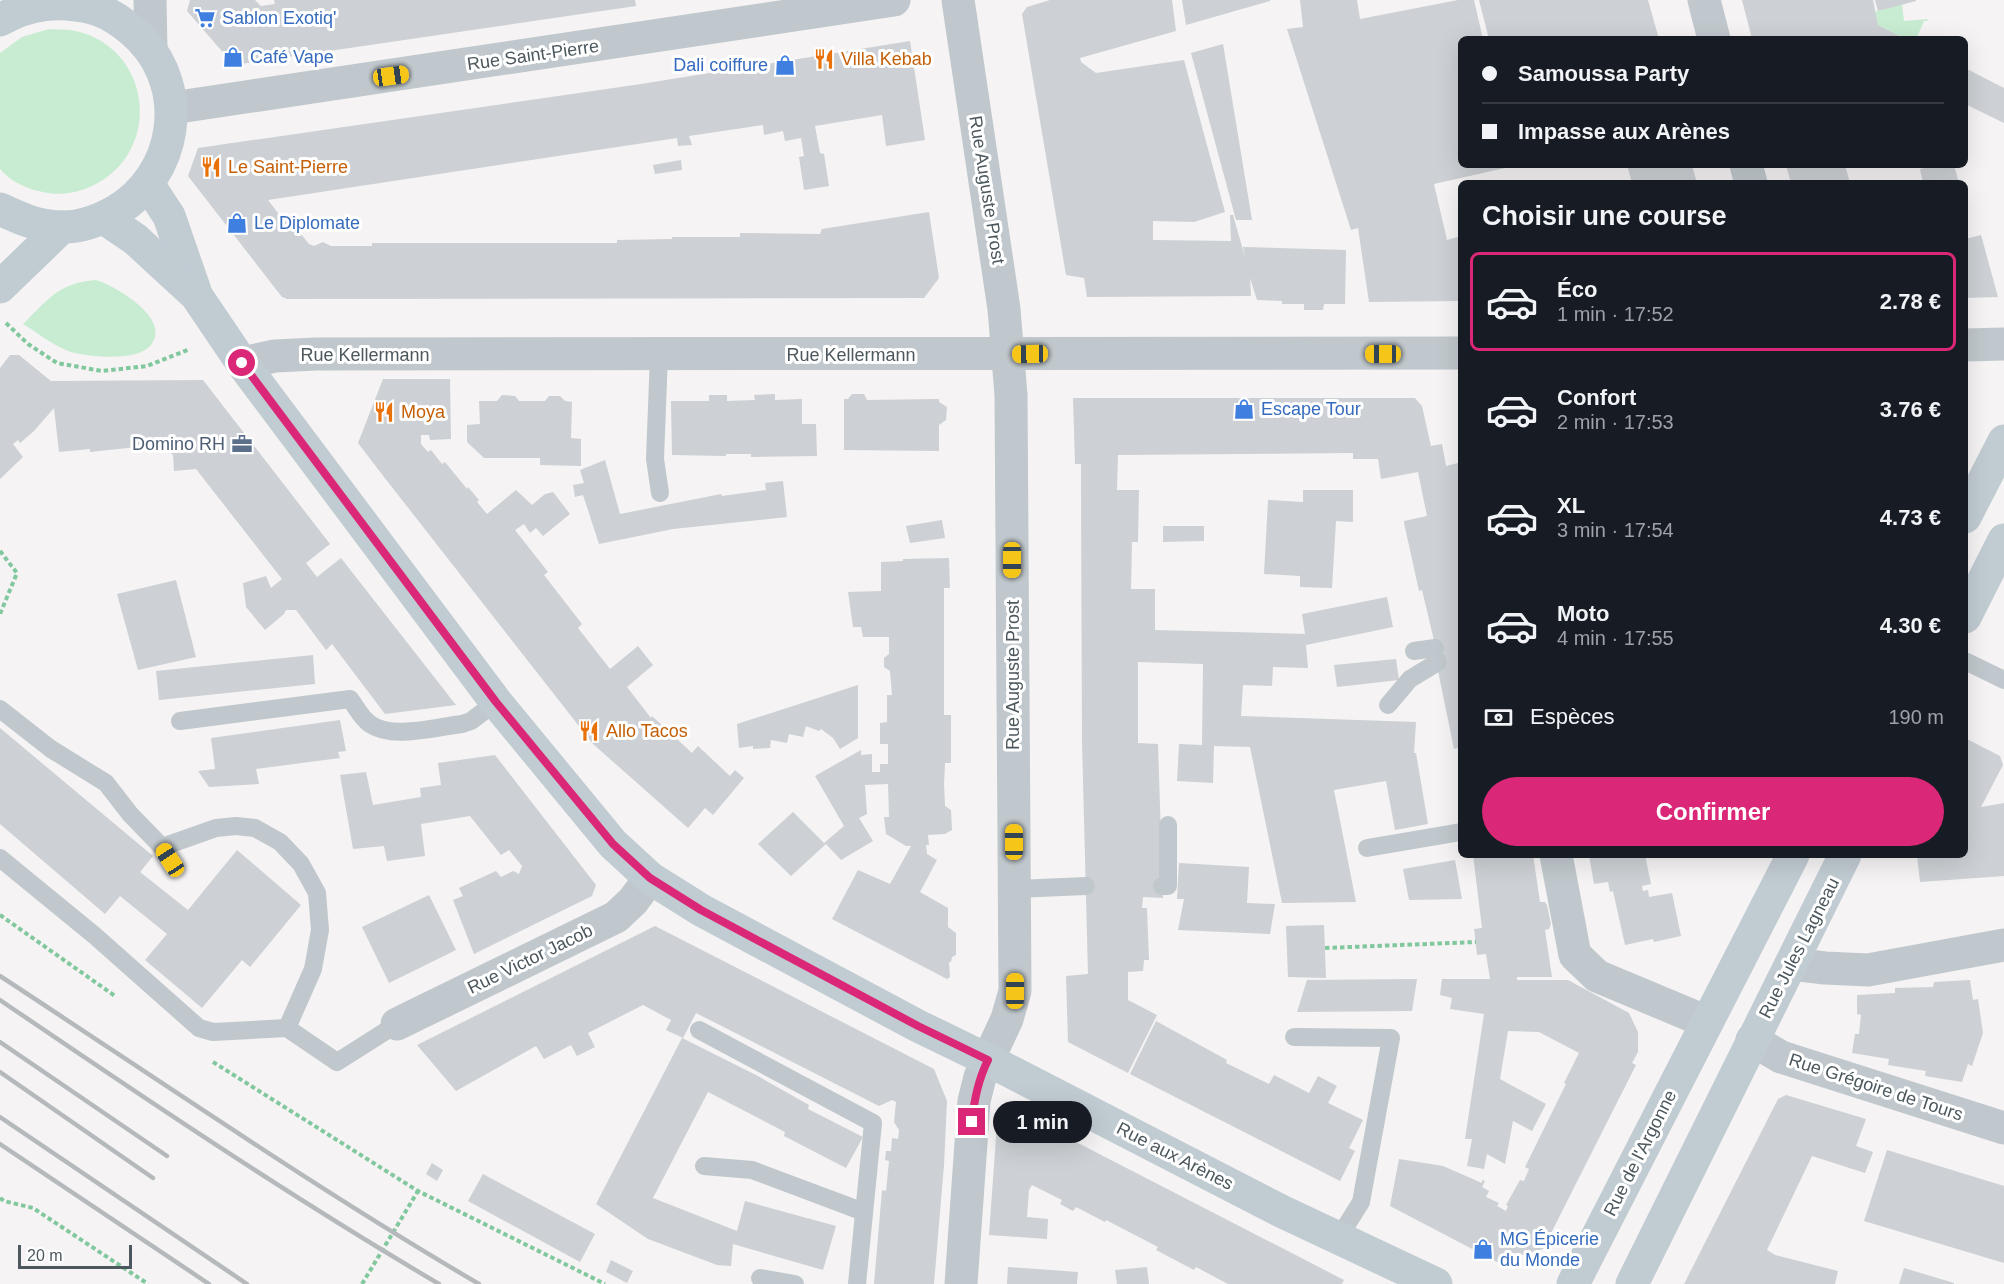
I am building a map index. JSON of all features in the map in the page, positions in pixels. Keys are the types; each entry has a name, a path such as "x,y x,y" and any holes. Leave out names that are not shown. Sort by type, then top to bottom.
{"main road":[{"path":"0,19 36,5 71,1 101,10 129,26 151,49 166,77 172,108 170,134 162,160 148,184 129,204 104,218 83,225 62,227 29,223 0,209"},
{"name":"Rue aux Arènes","path":"148,184 169,216 196,295"},
{"name":"Rue aux Arènes","path":"104,218 135,239 196,295 242,363 496,702 613,844 650,878 712,916 918,1026 1281,1211 1436,1284"},
{"path":"0,287 62,227"},
{"path":"1968,511 2004,441"},
{"path":"1968,611 2004,540"},
{"path":"1632,1284 1752,1040 1707,1022 1791,858"},
{"name":"Rue Jules Lagneau","path":"1752,1040 1844,858"},
{"name":"Rue de l'Argonne","path":"1573,1284 1707,1022"}],"street":[{"path":"150,0 151,49"},
{"name":"Rue Saint-Pierre","path":"172,108 894,0"},
{"name":"Rue Auguste Prost","path":"958,0 1004,309 1011,395 1015,991 1007,1019 980,1077 974,1101 961,1284"},
{"path":"1704,0 1713,36"},
{"path":"1968,345 2004,344"},
{"name":"Rue Kellermann","path":"242,363 275,356 316,354 1458,353"},
{"path":"1557,858 1575,955 1597,976 1707,1022"},
{"name":"Rue Victor Jacob","path":"397,1024 616,917 633,901 650,878"},
{"path":"1791,964 1868,970 2004,945"},
{"name":"Rue Grégoire de Tours","path":"1752,1040 1781,1057 2004,1128"}],"lane":[{"path":"659,354 655,459 660,493"},
{"path":"1388,705 1410,679 1437,655 1414,651"},
{"path":"1968,662 2004,680"},
{"path":"180,721 350,699 368,724 395,733 462,724 471,721 496,702"},
{"path":"0,709 51,749 106,783 166,854 216,828 236,826 255,828 280,842 301,864 317,893 320,930 313,969 287,1028"},
{"path":"1162,886 1168,886 1168,825"},
{"path":"1367,848 1458,833"},
{"path":"0,858 94,935 199,1028 213,1032 287,1028 337,1062 397,1024"},
{"path":"1014,889 1086,886"},
{"path":"699,1030 873,1123 857,1284"},
{"path":"1294,1037 1391,1038 1361,1202 1339,1238"},
{"path":"705,1166 752,1170 864,1212"},
{"path":"760,1278 795,1284"}],"path":[{"path":"0,317 28,345 57,363 102,371 147,366 224,336"},
{"path":"0,551 17,573 0,614"},
{"path":"0,915 117,997"},
{"path":"1325,948 1476,942"},
{"path":"206,1058 418,1191 605,1284"},
{"path":"362,1284 418,1191"},
{"path":"0,1198 33,1208 148,1284"}],"green space":[{"path":"1902,4 1904,21 1928,19 1924,21 1917,36 1899,36 1878,25 1874,12"},
{"path":"49,29 76,31 102,41 121,58 134,79 140,103 138,127 130,150 115,171 92,186 56,194 31,189 14,181 0,169 0,53 22,37"},
{"path":"96,280 128,296 148,315 154,325 155,335 151,345 145,350 136,354 113,357 79,354 59,347 23,324 63,289"}],"building":[{"path":"190,0 255,0 261,6 275,4 274,0 635,0 636,6 234,65 187,11"},
{"path":"1050,0 1172,0 1176,31 1080,58 1081,62 1096,73 1184,60 1225,212 1194,222 1153,221 1153,240 1231,241 1230,215 1233,215 1245,257 1243,247 1346,250 1345,304 1324,304 1323,310 1304,310 1304,304 1282,304 1282,301 1257,300 1250,278 1251,296 1087,297 1084,278 1066,275 1022,14 1027,7"},
{"path":"1182,0 1270,0 1270,1 1186,25"},
{"path":"1300,0 1357,0 1360,19 1458,0 1474,0 1482,36 1458,36 1458,168 1505,168 1434,184 1447,240 1458,237 1458,301 1369,302 1358,228 1351,230 1287,29 1303,27"},
{"path":"1479,0 1648,0 1658,36 1488,36"},
{"path":"1742,0 1873,0 1878,25 1899,36 1751,36"},
{"path":"1875,0 1916,0 1916,1 1878,11"},
{"path":"910,41 925,140 886,146 882,115 815,126 820,153 824,154 829,186 804,190 799,157 804,156 801,138 785,141 783,131 764,135 763,125 689,136 692,145 678,146 677,138 268,200 284,221 288,218 309,244 314,246 323,242 331,246 372,246 372,243 617,243 617,240 672,239 672,237 740,237 740,233 820,234 822,229 929,212 939,278 924,298 287,299 282,297 188,176 198,148 641,84"},
{"path":"1223,44 1252,220 1236,220 1191,53"},
{"path":"1968,70 2004,88 2004,123 1968,105"},
{"path":"681,160 682,170 655,174 653,165"},
{"path":"1628,168 1693,168 1696,180 1631,180"},
{"path":"1787,168 1846,168 1849,180 1790,180"},
{"path":"1955,168 1958,180 1922,180 1920,169"},
{"path":"1981,235 1998,297 1968,298 1968,238"},
{"path":"10,355 19,355 51,381 203,380 330,544 306,563 317,577 341,558 456,705 385,714 332,644 326,650 296,610 286,610 265,630 246,607 243,583 266,576 271,588 282,579 196,469 174,471 173,455 163,446 146,449 146,446 90,452 90,449 59,452 54,408 34,431 20,443 18,440 13,444 23,457 0,479 0,368"},
{"path":"383,379 450,379 451,439 430,440 429,435 421,435 421,444 428,452 431,450 442,464 445,462 479,500 477,502 487,514 516,490 532,505 545,494 553,492 570,514 543,536 536,528 530,533 524,524 515,530 548,572 544,575 582,624 578,628 610,669 638,646 653,665 627,687 651,718 652,716 692,753 698,746 730,776 735,770 744,778 713,815 705,808 688,828 593,744 358,443"},
{"path":"775,394 775,400 802,399 802,424 816,424 817,456 672,455 671,401 709,401 709,395 727,395 727,401 755,400 754,395"},
{"path":"852,394 864,394 867,400 939,399 939,402 947,407 946,420 939,425 939,451 844,450 844,399 848,399"},
{"path":"502,395 515,396 519,401 545,401 549,396 560,396 565,401 572,402 571,438 581,439 581,466 540,465 540,458 484,458 467,442 467,425 480,424 479,401 497,401"},
{"path":"1073,398 1415,398 1422,406 1431,446 1442,444 1446,466 1458,463 1458,748 1454,749 1438,671 1437,653 1422,590 1419,591 1404,523 1404,521 1427,516 1418,472 1381,479 1378,459 1353,459 1353,453 1118,455 1117,490 1139,490 1138,542 1132,542 1131,589 1155,589 1155,630 1305,634 1302,614 1387,597 1393,627 1306,645 1308,668 1273,667 1272,686 1243,685 1241,716 1416,722 1414,753 1416,753 1428,824 1395,830 1386,781 1334,790 1356,902 1282,903 1250,747 1214,746 1213,783 1177,781 1179,744 1202,745 1203,664 1138,662 1138,743 1158,744 1163,898 1143,897 1142,908 1147,908 1149,960 1144,960 1143,971 1128,972 1128,1000 1157,1015 1128,1073 1068,1042 1066,976 1088,974 1082,741 1081,464 1075,464"},
{"path":"605,460 620,514 721,494 722,496 766,490 765,483 783,481 787,517 673,529 599,544 583,495 575,497 573,485 584,483 580,470"},
{"path":"1303,490 1353,490 1353,522 1336,521 1332,588 1300,587 1300,576 1264,574 1268,500 1303,502"},
{"path":"942,520 945,538 910,543 906,526"},
{"path":"1163,526 1204,526 1204,541 1163,542"},
{"path":"949,558 950,588 944,588 944,715 951,715 951,763 945,763 944,784 945,806 951,810 952,830 945,834 928,835 927,854 937,860 920,892 948,908 948,927 956,933 956,955 949,962 950,977 947,979 832,919 858,870 890,884 911,846 906,846 886,834 884,817 889,817 888,784 865,785 867,814 859,818 873,841 841,860 826,844 791,876 758,844 793,812 824,843 844,826 815,776 861,750 861,755 872,754 872,772 880,772 880,764 888,764 888,744 880,744 880,723 887,722 887,695 892,695 890,671 884,667 884,658 889,654 889,637 863,637 861,627 853,627 848,592 881,591 881,562"},
{"path":"176,580 196,657 138,670 117,594"},
{"path":"313,655 315,684 159,700 156,671"},
{"path":"1396,659 1399,680 1337,687 1334,665"},
{"path":"858,685 858,738 840,749 833,738 821,729 819,731 806,726 803,737 789,734 787,743 771,740 770,748 753,749 753,746 739,748 737,724"},
{"path":"340,720 346,751 338,752 340,758 256,769 259,784 209,787 198,771 215,769 211,738"},
{"path":"0,728 153,856 140,872 188,910 237,850 301,905 250,967 242,960 202,1008 145,960 167,934 120,896 105,914 0,824"},
{"path":"1968,740 2000,756 2003,765 1981,807 2004,803 2004,876 1920,882 1917,858 1968,858"},
{"path":"495,755 596,885 592,896 474,954 453,900 463,896 459,888 496,871 501,877 513,871 519,874 522,866 509,850 501,855 470,816 421,824 425,856 387,861 384,846 353,849 340,775 366,772 373,805 421,797 420,788 441,785 438,763"},
{"path":"1473,858 1533,858 1540,902 1545,902 1547,905 1551,924 1549,929 1545,930 1552,977 1517,977 1517,980 1568,980 1629,1013 1638,1032 1638,1052 1632,1063 1636,1065 1543,1249 1497,1262 1390,1206 1399,1159 1443,1166 1482,1183 1482,1180 1485,1181 1482,1187 1489,1191 1486,1197 1499,1203 1497,1206 1506,1211 1508,1206 1506,1205 1520,1180 1524,1181 1529,1169 1525,1167 1579,1053 1539,1032 1508,1031 1500,1079 1546,1104 1532,1131 1513,1121 1505,1164 1487,1154 1484,1169 1467,1166 1472,1139 1465,1139 1484,1014 1450,1009 1452,998 1440,995 1442,979 1490,979 1486,954 1477,955 1474,929 1482,928"},
{"path":"1590,858 1646,858 1651,884 1642,886 1643,891 1648,890 1649,897 1672,893 1681,936 1625,945 1613,891 1610,892 1608,882 1594,884"},
{"path":"1455,860 1462,899 1409,900 1403,869"},
{"path":"1179,863 1249,867 1247,903 1275,904 1270,934 1178,930 1184,899 1177,899"},
{"path":"429,895 456,950 389,983 362,927"},
{"path":"1324,925 1326,978 1288,977 1286,926"},
{"path":"655,926 934,1069 947,1101 934,1284 874,1284 882,1190 886,1191 889,1161 885,1160 886,1151 891,1151 892,1138 898,1139 899,1130 894,1122 896,1102 892,1100 879,1106 696,1013 683,1038 666,1030 671,1020 643,1005 588,1033 595,1047 577,1056 571,1045 544,1059 536,1046 456,1091 417,1045"},
{"path":"1417,979 1412,1011 1297,1012 1307,980"},
{"path":"1970,980 1973,1000 1978,999 1983,1033 1972,1066 1968,1064 1962,1082 1925,1076 1926,1071 1888,1065 1889,1059 1852,1053 1855,1034 1859,1034 1861,1015 1857,1014 1857,995 1895,993 1895,988 1933,987 1934,982"},
{"path":"1156,1021 1227,1060 1226,1063 1269,1084 1274,1075 1309,1093 1318,1076 1337,1086 1328,1103 1363,1120 1349,1148 1355,1151 1340,1181 1130,1074"},
{"path":"682,1038 756,1075 809,1105 808,1109 863,1137 846,1168 784,1136 785,1132 708,1092 653,1198 737,1231 745,1201 836,1226 823,1270 733,1244 731,1266 717,1265 648,1239 596,1204"},
{"path":"1786,1095 1866,1119 1856,1146 1873,1152 1865,1173 1812,1156 1767,1250 1775,1255 1838,1271 1835,1284 1684,1284 1778,1099"},
{"path":"1016,1111 1344,1280 1342,1284 1228,1284 1196,1267 1194,1270 1156,1250 1158,1247 1106,1220 1105,1222 1076,1207 1073,1211 1060,1204 1062,1200 1032,1185 1029,1190 1027,1217 1048,1219 1047,1239 989,1235 997,1123"},
{"path":"1887,1150 2004,1186 2004,1263 1864,1221"},
{"path":"432,1163 443,1170 437,1181 426,1174"},
{"path":"483,1174 595,1234 580,1262 468,1201"},
{"path":"611,1260 633,1271 627,1283 606,1272"},
{"path":"1008,1267 1078,1272 1077,1284 1007,1284"},
{"path":"1147,1267 1149,1284 1117,1284 1115,1270"},
{"path":"1904,1268 1954,1283 1954,1284 1899,1284"}],"railway":[{"path":"0,976 297,1172 479,1284"},
{"path":"0,1000 272,1181 439,1284"},
{"path":"0,1042 167,1156"},
{"path":"0,1072 153,1178"},
{"path":"0,1117 247,1284"},
{"path":"0,1144 209,1284"}],"place":[{"name":"Sablon Exotiq'","path":"205,18"},
{"name":"Café Vape","path":"233,57"},
{"name":"Villa Kebab","path":"824,59"},
{"name":"Dali coiffure","path":"785,65"},
{"name":"Le Saint-Pierre","path":"211,167"},
{"name":"Le Diplomate","path":"237,223"},
{"name":"Escape Tour","path":"1244,409"},
{"name":"Moya","path":"384,412"},
{"name":"Domino RH","path":"242,444"},
{"name":"Allo Tacos","path":"589,731"},
{"name":"MG Épicerie du Monde","path":"1483,1249"}],"route":[{"path":"242,363 496,702 613,844 650,878 701,910 918,1026 988,1060 980,1077 972,1122"}]}
